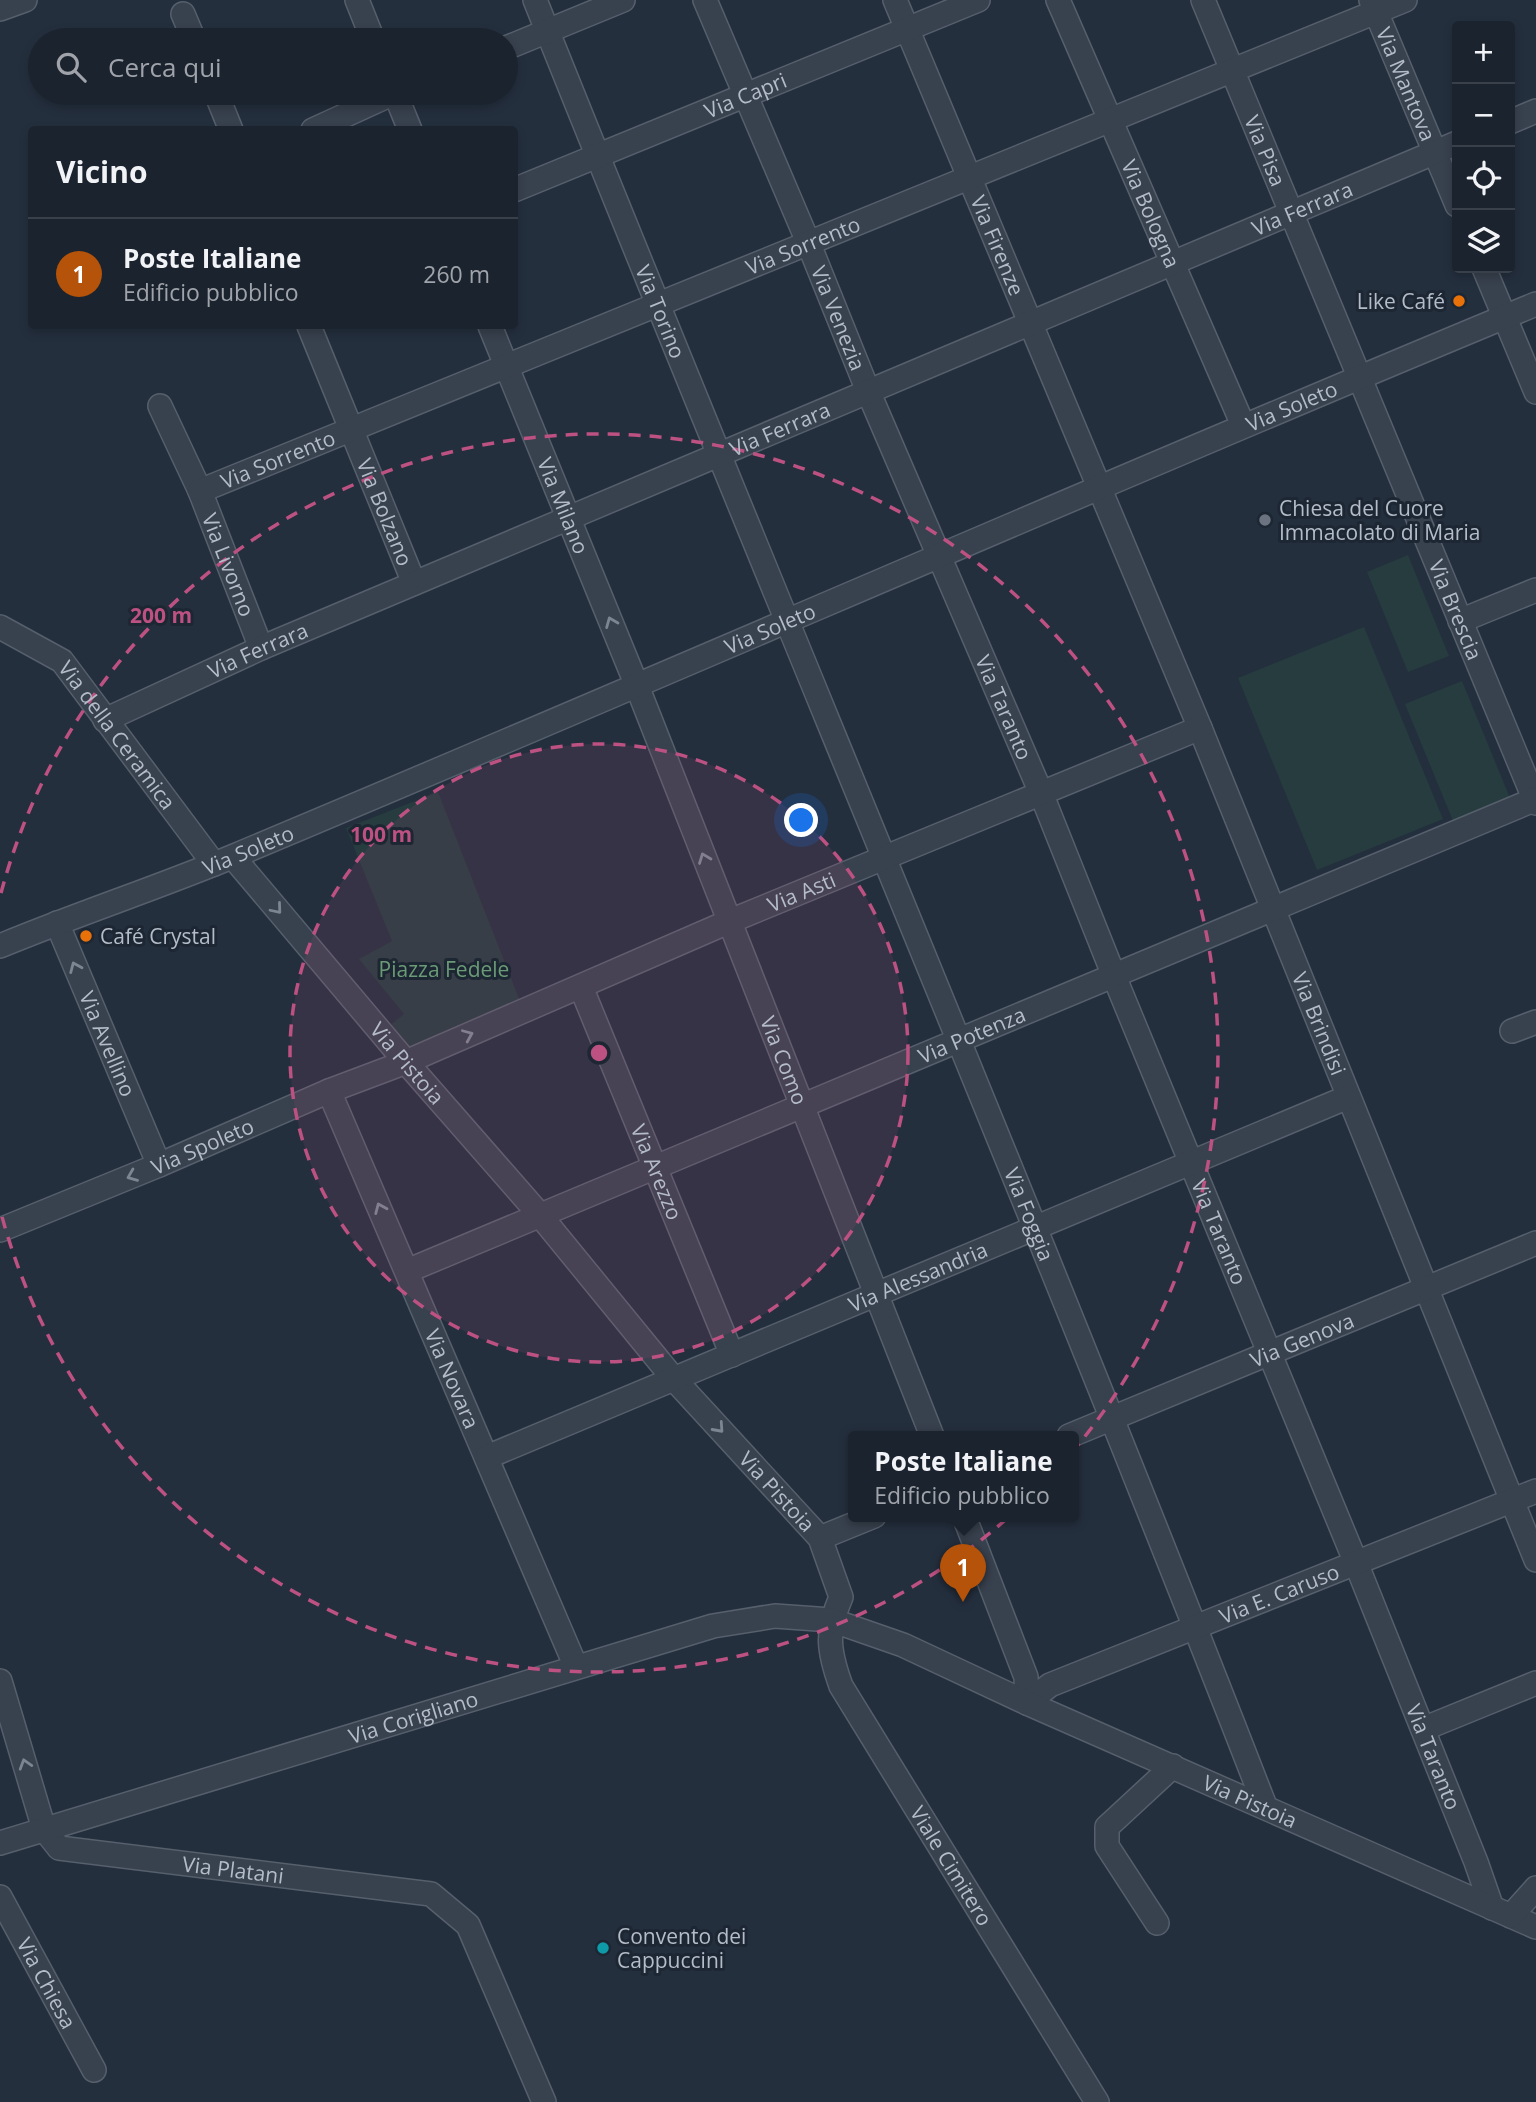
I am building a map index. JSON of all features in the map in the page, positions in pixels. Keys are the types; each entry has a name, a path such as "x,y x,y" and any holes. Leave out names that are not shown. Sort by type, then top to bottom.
{"street":[{"path":"0,9 25,0"},
{"path":"357,0 368,28"},
{"name":"Via Torino","path":"535,0 786,623"},
{"path":"518,43 623,0"},
{"name":"Via Venezia","path":"705,0 940,557"},
{"name":"Via Firenze","path":"895,0 1032,322 1099,489"},
{"name":"Via Capri","path":"518,188 598,158 978,0"},
{"name":"Via Bologna","path":"1058,0 1243,425"},
{"name":"Via Pisa","path":"1203,0 1359,377"},
{"name":"Via Sorrento","path":"200,491 1111,119 1374,6 1405,0"},
{"name":"Via Mantova","path":"1374,6 1452,193"},
{"path":"183,14 189,28"},
{"path":"221,105 229,126"},
{"path":"322,126 368,105"},
{"path":"400,105 408,126"},
{"path":"1515,120 1536,111"},
{"name":"Via Ferrara","path":"105,720 261,648 1452,146"},
{"path":"1486,273 1536,392"},
{"name":"Via Soleto","path":"0,946 223,861 786,623 1243,425 1536,304"},
{"name":"Via Bolzano","path":"310,329 414,583"},
{"name":"Via Milano","path":"491,329 637,685"},
{"name":"Via Brescia","path":"1359,377 1535,800"},
{"name":"Via Livorno","path":"160,405 200,491 261,648"},
{"name":"Via Brindisi","path":"1099,489 1200,728 1536,1560"},
{"name":"Via Taranto","path":"940,557 1041,793 1423,1730 1502,1912"},
{"path":"1460,621 1536,590"},
{"name":"Via Foggia","path":"786,623 1036,1228 1265,1807"},
{"name":"Via della Ceramica","path":"0,627 62,662 105,720 223,861"},
{"name":"Via Como","path":"637,685 874,1295 930,1431"},
{"name":"Via Asti","path":"406,1062 728,922 1200,728"},
{"name":"Via Potenza","path":"407,1270 1535,800"},
{"name":"Via Pistoia","path":"223,861 406,1062 539,1214 673,1378 820,1538 841,1597 831,1620 903,1645 1027,1703 1536,1927"},
{"name":"Via Avellino","path":"57,923 159,1166"},
{"name":"Via Arezzo","path":"581,987 732,1355"},
{"path":"1512,1031 1536,1022"},
{"name":"Via Spoleto","path":"0,1230 159,1166 329,1091 406,1062"},
{"name":"Via Novara","path":"329,1091 576,1667"},
{"name":"Via Alessandria","path":"487,1457 1348,1097"},
{"name":"Via Genova","path":"1079,1432 1536,1243"},
{"name":"Via E. Caruso","path":"1027,1703 1049,1685 1536,1491"},
{"path":"820,1538 859,1522"},
{"path":"966,1522 1026,1676 1027,1703"},
{"name":"Via Corigliano","path":"0,1843 713,1626 775,1616 831,1620"},
{"name":"Viale Cimitero","path":"831,1620 831,1657 841,1686 1097,2102"},
{"path":"0,1681 44,1829"},
{"path":"1423,1730 1536,1683"},
{"path":"1157,1923 1107,1846 1107,1827 1173,1766"},
{"name":"Via Platani","path":"44,1829 59,1848 431,1894 468,1925 544,2102"},
{"path":"1502,1912 1536,1888"},
{"name":"Via Chiesa","path":"0,1897 94,2070"}],"green space":[{"path":"1408,555 1449,656 1408,672 1367,572"},
{"path":"1364,627 1443,819 1317,870 1238,678"},
{"path":"1462,681 1510,798 1453,821 1405,704"},
{"name":"Piazza Fedele","path":"438,792 520,1001 408,1048 389,1026 404,1014 359,959 392,941 346,828"}],"place":[{"name":"Like Café","path":"1459,301"},
{"name":"Chiesa del Cuore Immacolato di Maria","path":"1265,520"},
{"name":"Café Crystal","path":"86,936"},
{"name":"Poste Italiane","path":"963,1602"},
{"name":"Convento dei Cappuccini","path":"603,1948"}]}
